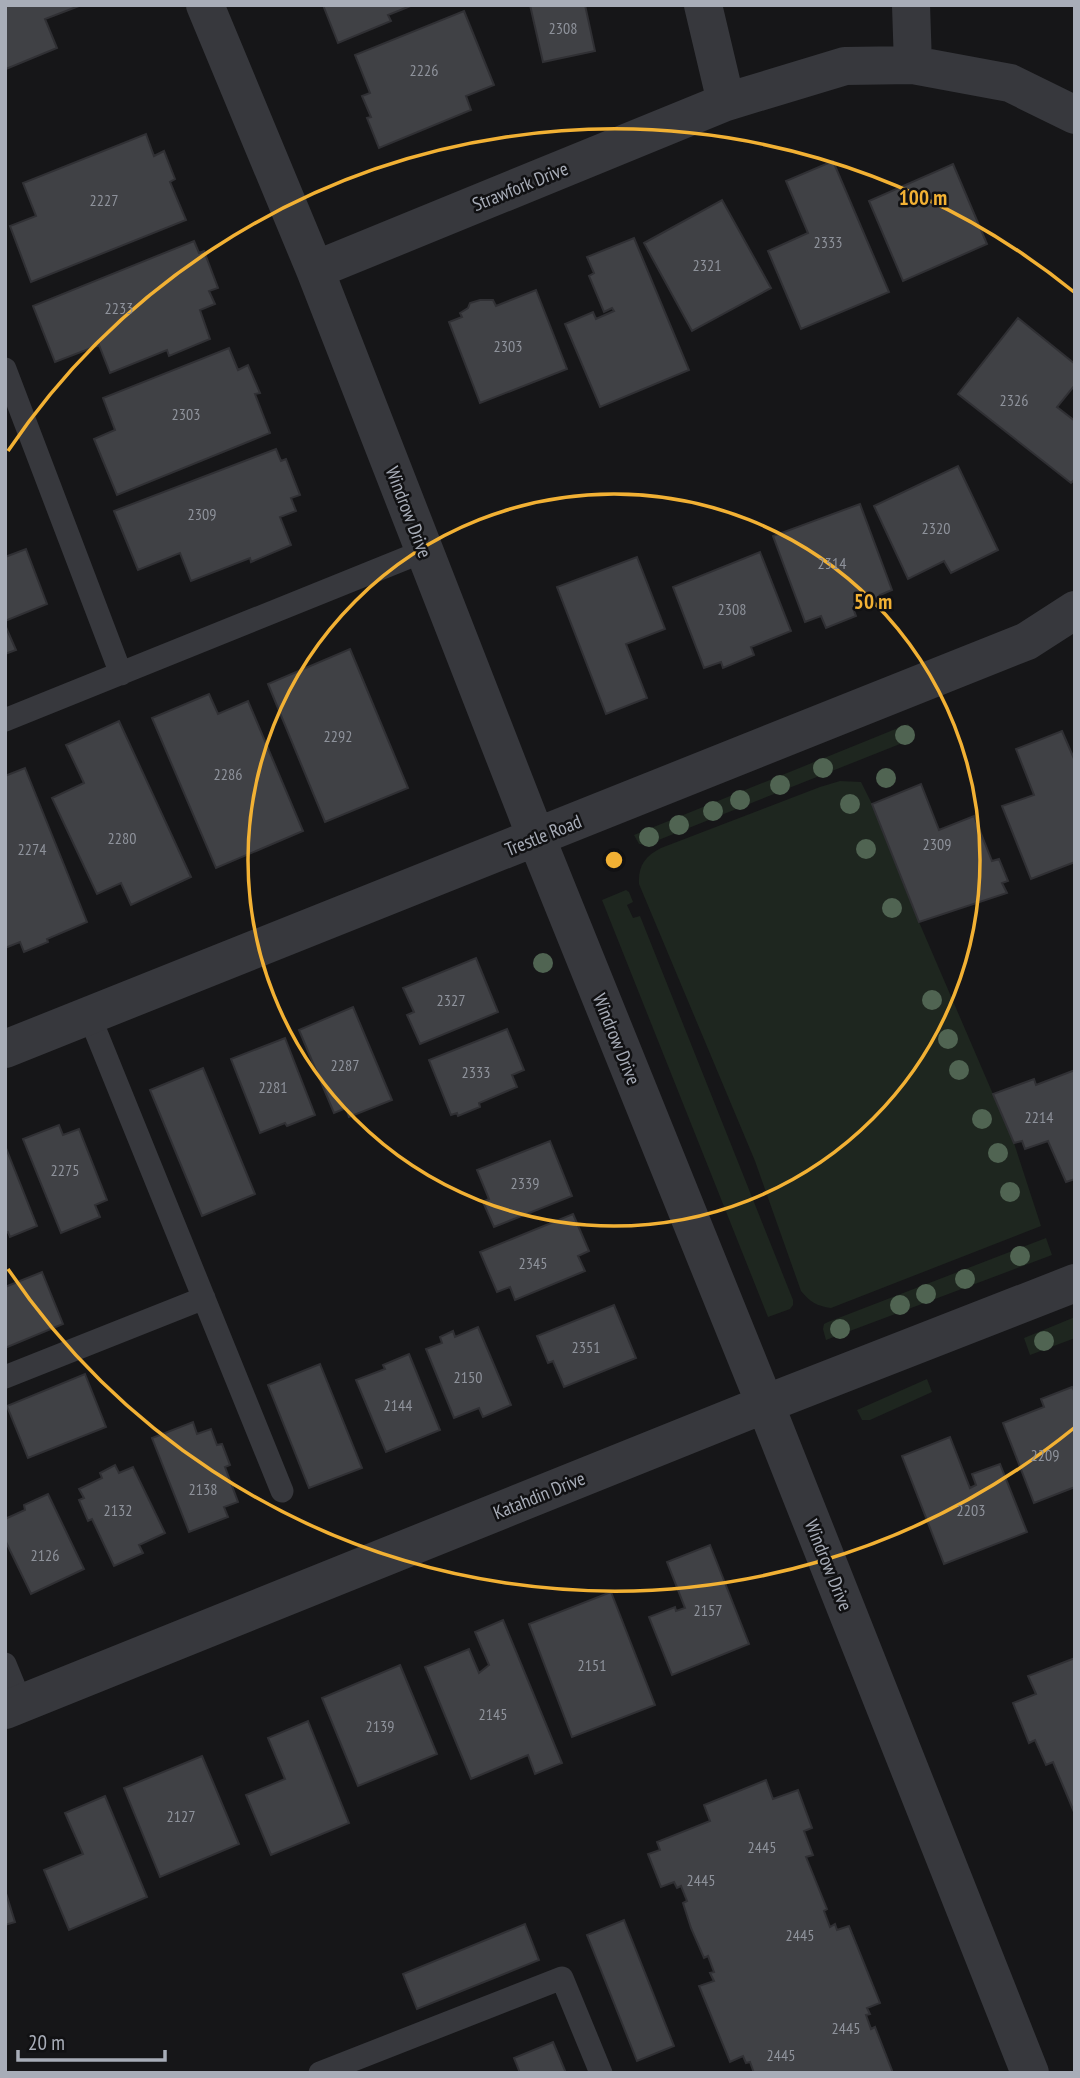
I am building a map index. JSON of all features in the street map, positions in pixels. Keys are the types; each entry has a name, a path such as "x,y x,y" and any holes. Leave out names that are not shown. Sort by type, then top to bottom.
{"street":[{"name":"Windrow Drive","path":"205,5 315,270 536,837 765,1404 1030,2073"},
{"path":"703,5 726,102"},
{"path":"911,5 913,65"},
{"name":"Strawfork Drive","path":"315,270 726,102 845,66 913,65 1010,83 1075,115"},
{"name":"Trestle Road","path":"5,1049 1027,641 1075,610"},
{"name":"Katahdin Drive","path":"13,1706 765,1404 1075,1283"}],"lane":[{"path":"5,369 121,674"},
{"path":"5,720 424,551"},
{"path":"89,1015 282,1492"},
{"path":"5,1377 204,1298"},
{"path":"5,1664 13,1706"},
{"path":"320,2073 562,1978 601,2073"}],"shaded area":[{"path":"908,724 915,738 646,845 639,844 634,835"},
{"path":"840,781 861,782 872,804 919,922 1014,1143 1041,1226 831,1308 814,1303 801,1291 755,1161 639,884 639,878 644,862 661,848"},
{"path":"626,890 633,902 627,905 633,918 640,916 793,1300 790,1309 768,1317 602,900"},
{"path":"1046,1238 1052,1255 826,1340 823,1329 828,1322"},
{"path":"1075,1317 1075,1338 1030,1355 1024,1338"},
{"path":"927,1379 932,1392 870,1420 862,1420 857,1410"}],"building":[{"path":"5,5 79,6 45,19 57,48 6,69"},
{"path":"323,5 413,5 388,15 391,21 338,43"},
{"path":"530,5 585,5 595,51 543,62"},
{"path":"464,11 494,85 466,96 471,110 379,148 362,96 370,93 355,55"},
{"path":"146,134 154,156 164,151 175,179 170,182 186,220 31,282 10,226 36,216 23,183"},
{"path":"833,161 889,292 801,329 768,251 808,233 786,181"},
{"path":"953,164 987,244 903,281 869,201"},
{"path":"722,200 771,288 692,331 644,243"},
{"path":"634,238 689,370 600,407 565,324 593,312 596,319 614,311 612,308 604,312 589,276 594,273 587,257"},
{"path":"194,241 199,253 204,251 218,288 209,291 215,304 200,310 210,339 169,356 167,350 110,373 99,345 55,362 33,306"},
{"path":"536,290 567,369 480,403 449,322 462,317 460,313 468,308 470,303 493,300 496,306"},
{"path":"1018,318 1075,364 1075,385 1057,407 1075,421 1075,479 1071,483 958,394"},
{"path":"229,348 238,370 248,365 260,393 255,394 270,433 117,495 94,439 115,430 103,398"},
{"path":"276,449 281,461 286,459 300,495 291,498 296,511 280,517 291,545 251,562 250,558 191,581 180,553 138,570 114,511"},
{"path":"958,466 998,550 951,573 944,561 908,579 874,506"},
{"path":"860,504 892,590 853,608 856,616 826,628 821,616 805,622 773,536"},
{"path":"26,549 47,604 5,621 5,557"},
{"path":"760,552 791,631 751,647 754,655 723,668 721,662 704,668 673,587"},
{"path":"637,557 665,629 626,644 647,698 606,714 557,587"},
{"path":"5,625 16,650 5,654"},
{"path":"350,649 408,788 325,822 268,684"},
{"path":"209,694 218,714 248,701 303,831 216,868 152,718"},
{"path":"119,721 191,877 131,905 121,883 97,894 52,798 84,783 66,745"},
{"path":"1062,731 1075,761 1075,862 1031,879 1002,806 1034,795 1016,749"},
{"path":"25,768 87,922 24,952 20,942 5,948 5,776"},
{"path":"921,784 939,830 974,816 992,861 999,859 1008,881 1002,883 1007,893 919,922 872,804"},
{"path":"476,958 498,1012 420,1044 407,1015 414,1012 403,988"},
{"path":"353,1007 392,1100 349,1117 346,1108 334,1113 299,1030"},
{"path":"507,1029 524,1070 512,1075 517,1087 479,1103 480,1107 458,1116 457,1113 451,1115 429,1060"},
{"path":"285,1038 315,1115 260,1133 231,1059"},
{"path":"203,1068 255,1194 202,1216 150,1090"},
{"path":"1075,1070 1075,1179 1066,1182 1048,1141 1025,1149 1022,1141 1014,1143 993,1094 1034,1079 1036,1085"},
{"path":"59,1125 63,1135 79,1129 107,1200 95,1205 100,1217 61,1233 23,1139"},
{"path":"550,1141 572,1196 494,1227 483,1202 489,1199 477,1170"},
{"path":"6,1148 37,1226 10,1237 8,1232 5,1233"},
{"path":"573,1214 589,1251 578,1256 585,1271 515,1300 510,1287 497,1292 480,1252"},
{"path":"42,1272 63,1324 5,1348 5,1287"},
{"path":"614,1305 636,1358 564,1387 553,1361 548,1363 537,1336"},
{"path":"478,1327 511,1405 483,1417 479,1408 454,1418 426,1349 442,1343 440,1337 453,1331 455,1337"},
{"path":"409,1354 440,1430 386,1452 356,1380 385,1369 383,1365"},
{"path":"320,1364 362,1468 309,1488 268,1385"},
{"path":"85,1374 106,1427 28,1458 7,1406"},
{"path":"1072,1387 1075,1392 1075,1487 1034,1503 1003,1423 1044,1407 1041,1399"},
{"path":"193,1422 197,1434 211,1429 217,1445 222,1444 230,1465 225,1467 238,1502 224,1507 228,1517 189,1532 152,1438"},
{"path":"950,1437 970,1488 976,1485 972,1474 1000,1464 1027,1532 944,1564 902,1456"},
{"path":"115,1465 119,1473 133,1467 165,1533 139,1545 143,1553 114,1566 92,1519 88,1521 79,1500 84,1498 79,1489 102,1478 100,1473"},
{"path":"48,1494 84,1569 31,1594 5,1540 5,1519 25,1510 24,1505"},
{"path":"710,1545 749,1644 672,1675 649,1617 675,1607 676,1611 685,1608 667,1562"},
{"path":"611,1592 655,1705 572,1737 529,1624"},
{"path":"503,1620 562,1763 535,1774 528,1755 471,1779 425,1667 469,1649 479,1673 489,1665 475,1632"},
{"path":"1075,1658 1074,1812 1053,1762 1046,1765 1035,1740 1029,1743 1013,1703 1036,1694 1028,1676"},
{"path":"400,1665 437,1754 358,1786 322,1698"},
{"path":"308,1721 349,1823 271,1855 246,1795 285,1779 268,1738"},
{"path":"202,1756 239,1844 160,1877 124,1788"},
{"path":"766,1780 773,1799 798,1790 812,1828 804,1831 813,1855 806,1857 827,1909 824,1911 830,1927 835,1924 837,1930 849,1926 880,2003 867,2008 870,2014 866,2015 871,2029 875,2027 893,2073 754,2073 750,2062 746,2063 743,2056 730,2062 699,1986 714,1981 710,1973 714,1972 708,1956 704,1958 691,1928 683,1903 687,1901 681,1886 677,1888 674,1882 661,1887 648,1854 660,1850 657,1842 710,1821 704,1805"},
{"path":"105,1796 147,1897 69,1930 44,1870 83,1854 65,1813"},
{"path":"5,1890 15,1922 5,1925"},
{"path":"624,1920 674,2046 637,2061 587,1935"},
{"path":"525,1924 539,1960 417,2009 403,1974"},
{"path":"553,2042 566,2073 520,2073 514,2058"}]}
